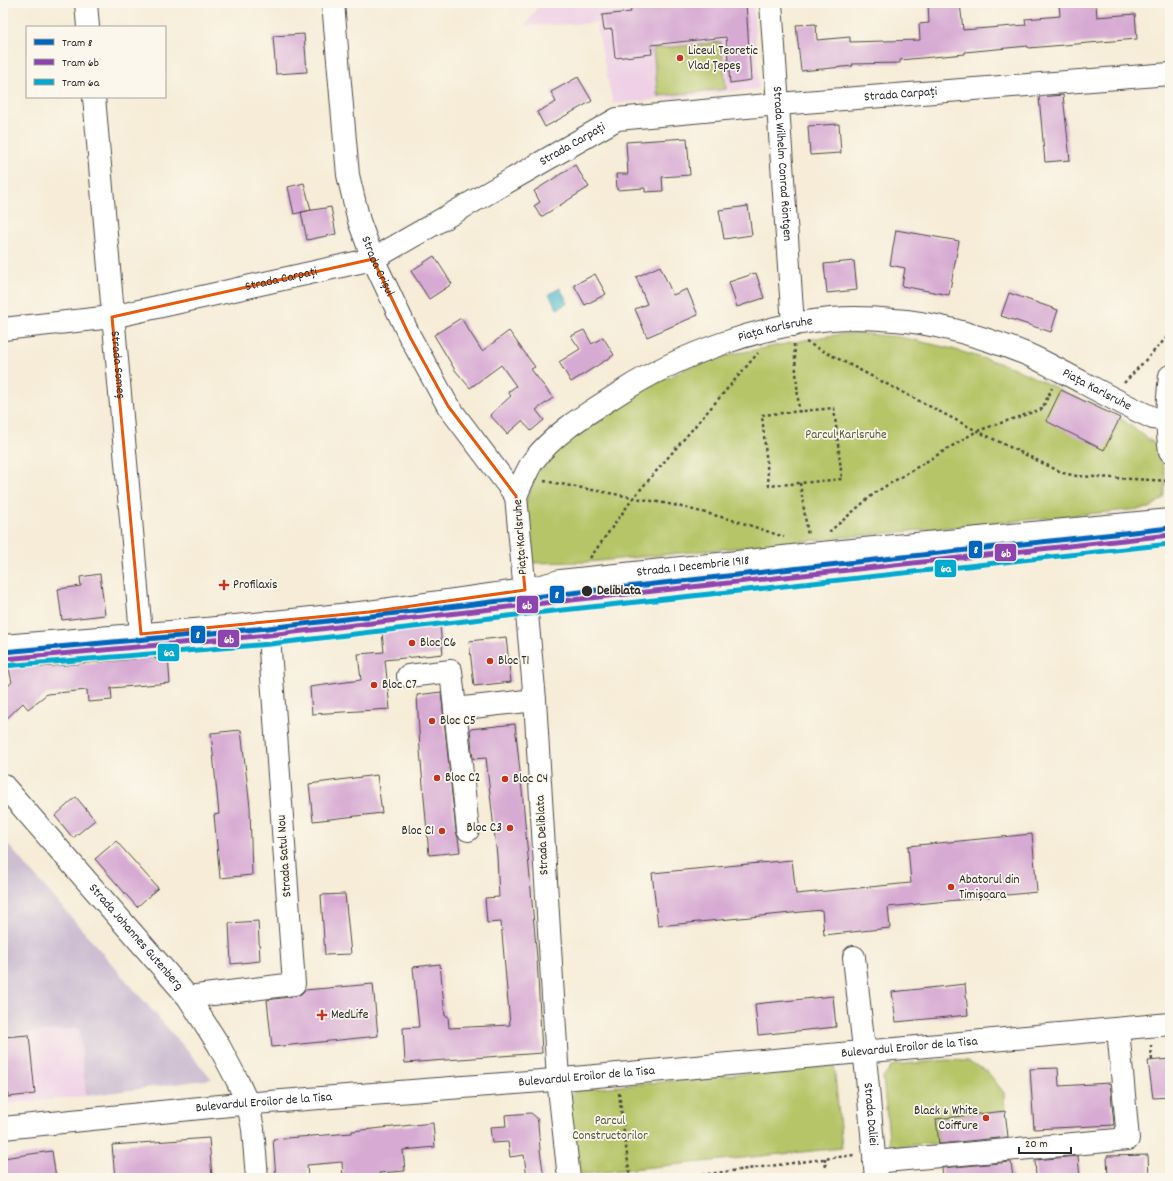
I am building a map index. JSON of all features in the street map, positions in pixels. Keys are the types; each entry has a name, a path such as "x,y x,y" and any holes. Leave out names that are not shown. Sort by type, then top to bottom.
{"street":[{"path":"86,3 88,26"},
{"name":"Strada Crișul","path":"333,3 348,175 359,221 373,260 410,337 448,406 516,496"},
{"name":"Strada Wilhelm Conrad Röntgen","path":"771,3 793,330"},
{"name":"Strada Carpați","path":"3,329 112,317 373,260 617,119 778,104 1170,74"},
{"name":"Strada Someș","path":"94,98 112,317 141,634"},
{"name":"Piața Karlsruhe","path":"525,590 516,496 525,475 534,461 555,438 587,413 632,385 664,367 693,354 739,338 793,330 832,318 895,320 936,326 1026,353 1111,398 1153,418 1168,420"},
{"path":"1170,376 1168,420 1170,451"},
{"name":"Strada 1 Decembrie 1918","path":"3,646 206,629 369,612 525,590 560,581 811,554 1170,520"},
{"name":"Strada Deliblata","path":"525,590 535,700 558,1079 569,1178"},
{"name":"Strada Satul Nou","path":"188,996 294,984 268,622"},
{"path":"408,676 451,670 468,830"},
{"path":"455,709 535,700"},
{"name":"Strada Johannes Gutenberg","path":"3,785 188,996 218,1044 248,1104 253,1129 257,1178"},
{"name":"Strada Daliei","path":"854,956 863,1051 868,1165"},
{"name":"Bulevardul Eroilor de la Tisa","path":"3,1128 230,1105 558,1079 1170,1024"},
{"path":"868,1165 1128,1139 1118,1029"}],"path":[{"path":"793,330 799,412"},
{"path":"793,330 977,431 1063,473 1077,476 1170,481"},
{"path":"1111,398 1170,334"},
{"path":"588,562 634,497 763,348"},
{"path":"825,535 876,492 977,431 1042,409 1060,370"},
{"path":"834,408 842,479 769,486 762,415 799,412 834,408"},
{"path":"525,475 533,479 634,497 736,521 789,539"},
{"path":"800,483 808,537"},
{"path":"802,538 814,537"},
{"path":"1151,1044 1152,1060"},
{"path":"619,1088 630,1178"},
{"path":"825,1158 826,1168"},
{"path":"678,1178 825,1158 868,1165"}],"highlighted area":[{"path":"373,259 410,337 448,406 516,496 525,590 369,612 141,634 112,317"}],"shaded area":[{"name":"Liceul Teoretic Vlad Țepeș","path":"540,3 753,3 759,89 613,104 596,23 525,26"},
{"path":"3,839 212,1079 86,1096 79,1028 3,1036"},
{"path":"79,1027 86,1096 3,1104 3,1036"}],"green space":[{"path":"721,42 726,89 658,96 653,49"},
{"name":"Parcul Karlsruhe","path":"841,334 867,334 900,337 949,348 1012,367 1120,418 1154,443 1162,463 1166,480 1163,498 1150,508 588,562 527,563 523,512 533,479 556,452 589,423 640,391 696,364 733,354"},
{"path":"948,1060 968,1061 987,1071 1004,1093 1005,1111 936,1119 939,1143 890,1147 883,1078 893,1065"},
{"name":"Parcul Constructorilor","path":"834,1065 842,1148 572,1175 568,1099 572,1094 579,1090"}],"water":[{"path":"560,288 568,303 557,309 549,294"}],"building":[{"name":"Liceul Teoretic Vlad Țepeș","path":"658,3 678,3 678,6 703,3 746,3 751,80 730,83 726,37 651,45 652,54 615,58 612,29 604,30 602,15 631,12 630,6"},
{"path":"928,3 960,3 963,30 1026,25 1025,19 1060,16 1059,4 1096,3 1097,17 1135,14 1137,39 1028,48 1028,46 965,52 965,54 900,60 900,63 852,64 853,66 801,71 796,25 816,24 817,40 850,37 850,42 920,40 919,24 929,23"},
{"path":"304,34 307,72 276,74 273,36"},
{"path":"578,77 592,101 545,127 537,112 556,102 551,92"},
{"path":"1063,95 1070,160 1045,162 1039,97"},
{"path":"839,124 841,153 810,155 808,126"},
{"path":"687,138 690,175 662,177 663,191 645,192 645,188 617,190 616,174 628,174 626,142"},
{"path":"575,165 589,187 541,217 534,206 540,202 534,191"},
{"path":"304,183 311,210 294,214 288,187"},
{"path":"748,206 752,235 724,239 719,210"},
{"path":"331,207 336,234 307,240 301,212"},
{"path":"896,230 959,241 949,295 902,286 905,268 890,265"},
{"path":"434,256 452,284 429,299 411,271"},
{"path":"854,261 857,290 827,293 824,264"},
{"path":"660,266 673,295 687,289 698,315 647,337 635,309 647,304 636,277"},
{"path":"756,273 764,298 737,307 729,282"},
{"path":"595,274 606,294 585,305 574,285"},
{"path":"1009,293 1058,310 1051,332 1001,316"},
{"path":"461,318 482,351 509,331 535,367 531,369 553,398 536,410 544,420 531,431 522,421 507,434 490,415 511,396 508,392 516,386 501,365 470,388 455,370 434,335"},
{"path":"584,330 592,344 603,337 614,355 571,382 559,362 580,349 571,336"},
{"path":"1061,390 1120,418 1104,450 1046,421"},
{"path":"100,574 105,615 62,620 58,589 81,586 80,577"},
{"path":"440,626 443,654 385,660 390,709 312,714 310,687 361,680 358,654 384,652 382,632"},
{"name":"Bloc T1","path":"506,637 511,682 474,686 469,641"},
{"path":"154,654 155,659 168,657 170,683 111,688 112,700 88,702 87,690 47,694 28,709 23,703 3,722 3,691 12,682 9,669 41,663 41,667 136,659 135,655"},
{"path":"441,692 456,831 460,852 429,855 417,695"},
{"path":"515,724 537,958 542,1053 405,1063 403,1028 419,1027 413,967 440,964 445,1016 448,1016 449,1028 510,1025 501,922 487,923 485,898 499,897 497,856 486,758 473,759 470,729"},
{"path":"241,730 250,807 252,875 220,878 214,815 219,814 211,733"},
{"path":"377,775 382,813 313,821 309,784"},
{"path":"76,797 95,820 73,838 55,816"},
{"name":"Abatorul din Timișoara","path":"1032,834 1037,892 888,907 890,928 824,935 822,910 658,926 652,873 792,860 796,894 911,883 908,846"},
{"path":"116,841 158,888 137,907 95,859"},
{"path":"345,894 351,954 325,955 321,895"},
{"path":"258,921 260,961 231,964 229,923"},
{"name":"MedLife","path":"373,984 378,1036 272,1047 267,1000 296,996 305,990"},
{"path":"965,984 968,1015 896,1022 892,992"},
{"path":"833,996 836,1027 758,1035 755,1004"},
{"path":"29,1035 35,1094 8,1097 3,1037"},
{"path":"1170,1059 1170,1097 1153,1098 1148,1061"},
{"path":"1058,1068 1059,1086 1110,1083 1114,1125 1034,1129 1030,1069"},
{"path":"1005,1111 1008,1137 939,1144 936,1119"},
{"path":"531,1113 537,1118 538,1123 544,1178 527,1178 524,1155 510,1157 508,1142 492,1143 490,1127 506,1126 505,1115"},
{"path":"433,1123 435,1147 403,1150 405,1171 379,1173 380,1178 343,1178 342,1162 307,1165 308,1178 276,1178 273,1139 352,1133 352,1131"},
{"path":"209,1138 212,1178 115,1178 112,1145"},
{"path":"52,1151 56,1178 3,1178 3,1158"},
{"path":"1148,1155 1149,1178 1108,1178 1107,1156"},
{"path":"1078,1156 1080,1178 1036,1178 1035,1160"},
{"path":"1011,1162 1013,1178 943,1178 942,1168"}],"tram line":[{"name":"8","path":"3,652 268,628 525,598 1170,528"},
{"name":"6b","path":"4,659 269,635 526,605 1170,535"},
{"name":"6a","path":"4,666 270,644 490,618 1170,544"}],"place":[{"name":"Liceul Teoretic Vlad Țepeș","path":"680,58"},
{"name":"Profilaxis","path":"224,585"},
{"name":"Deliblata","path":"587,591"},
{"name":"Bloc C6","path":"412,643"},
{"name":"Bloc T1","path":"490,661"},
{"name":"Bloc C7","path":"374,685"},
{"name":"Bloc C5","path":"432,721"},
{"name":"Bloc C2","path":"437,778"},
{"name":"Bloc C4","path":"505,779"},
{"name":"Bloc C3","path":"510,828"},
{"name":"Bloc C1","path":"442,831"},
{"name":"Abatorul din Timișoara","path":"951,887"},
{"name":"MedLife","path":"322,1015"},
{"name":"Black & White Coiffure","path":"986,1118"}]}
